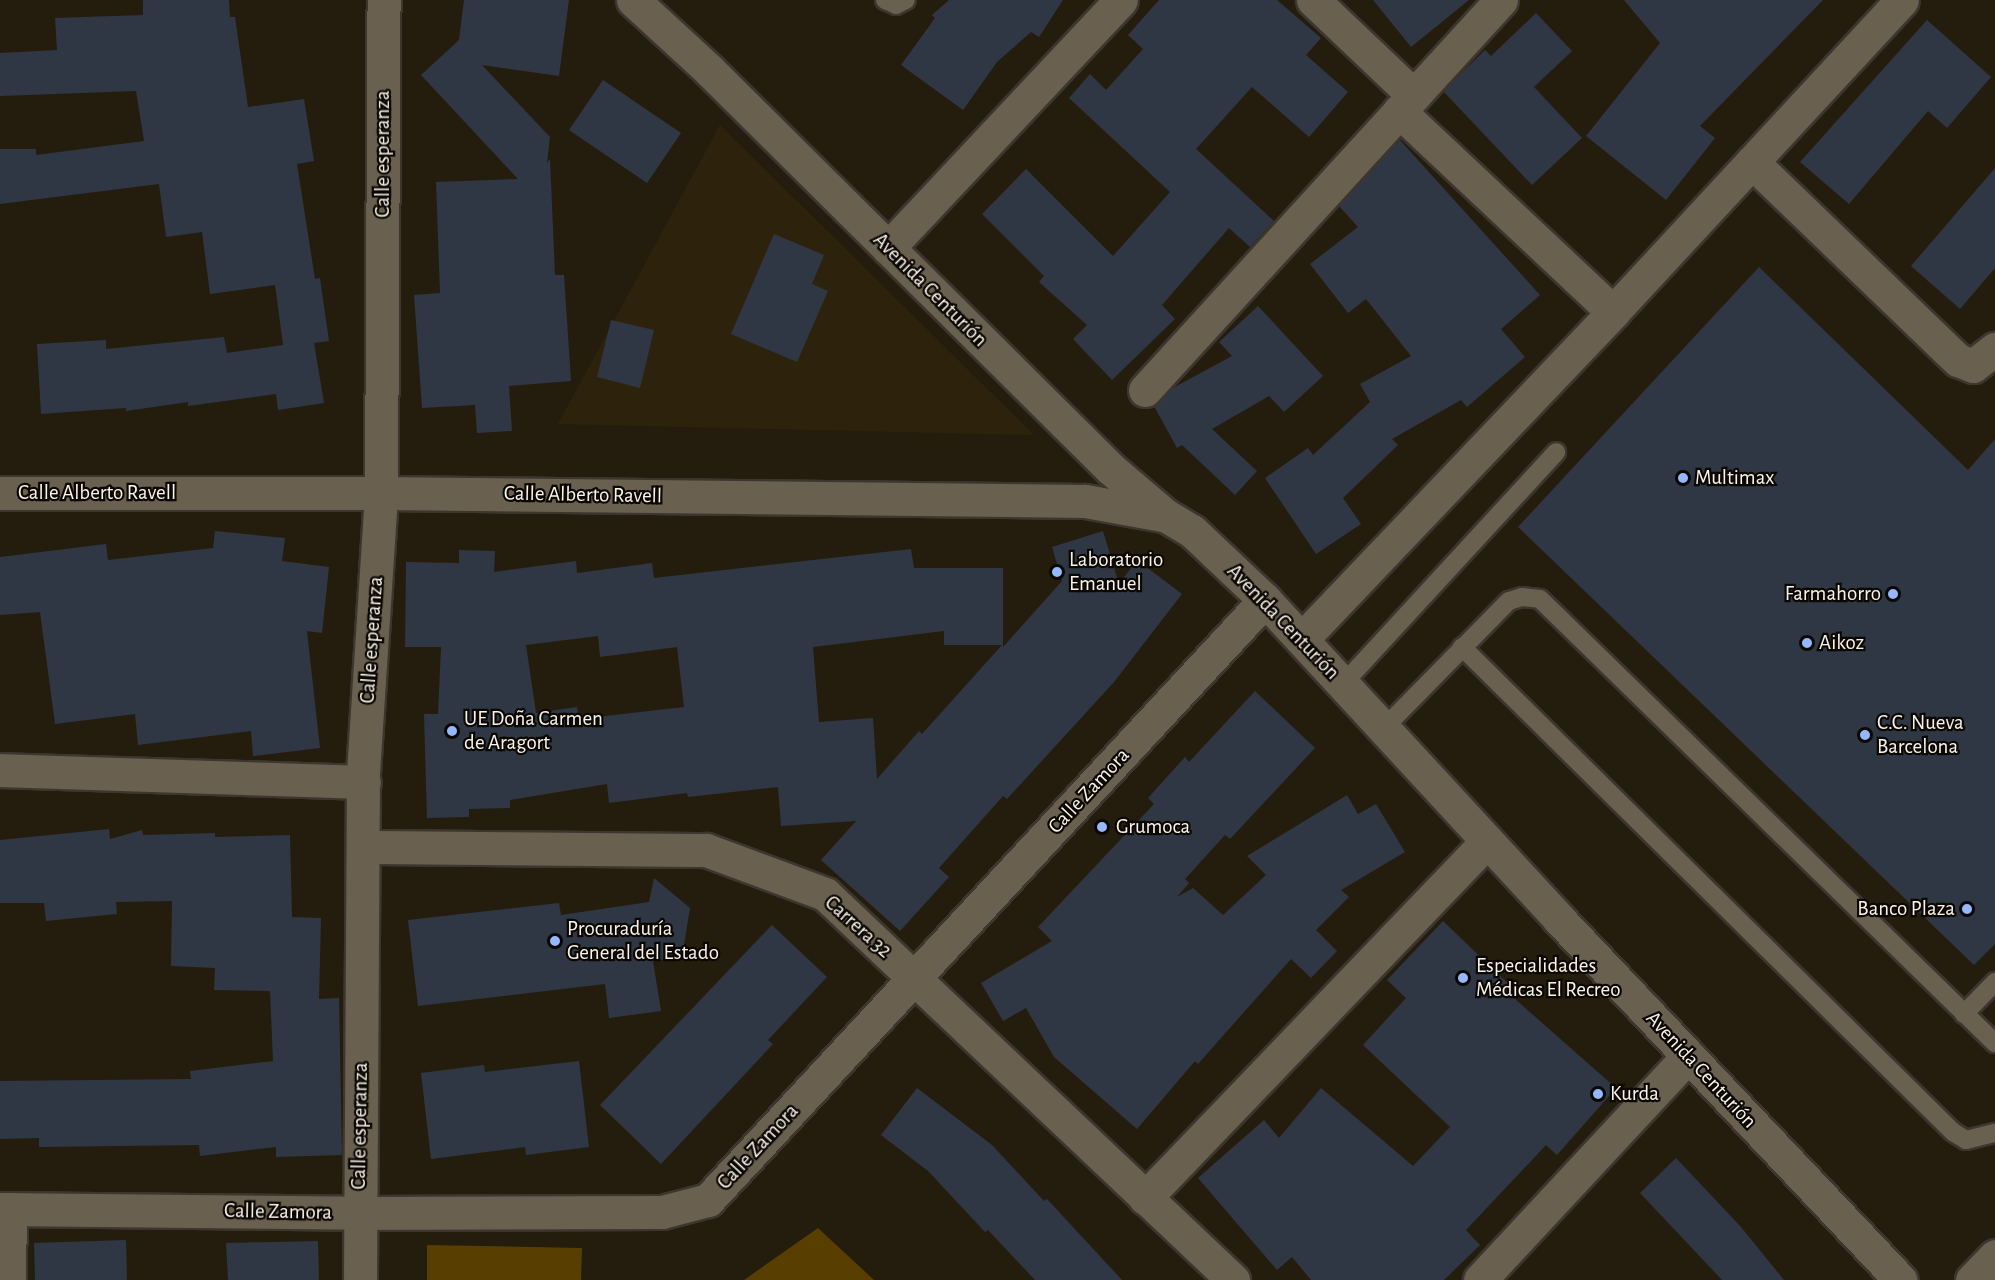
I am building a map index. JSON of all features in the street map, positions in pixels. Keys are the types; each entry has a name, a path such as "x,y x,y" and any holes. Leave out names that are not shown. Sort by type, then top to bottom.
{"street":[{"name":"Calle esperanza","path":"360,1280 364,782 381,493 384,0"},
{"name":"Avenida Centurión","path":"633,0 709,70 1111,469 1165,515 1192,531 1265,600 1487,841 1900,1280"},
{"path":"888,248 1121,0"},
{"path":"1313,0 1406,104 1613,312"},
{"path":"1146,390 1501,0"},
{"path":"1302,639 1613,312 1902,0"},
{"path":"1752,162 1958,360 1973,366 1987,358 1995,349"},
{"name":"Calle Alberto Ravell","path":"0,493 381,493 1085,501 1165,515"},
{"name":"Calle Zamora","path":"5,1209 359,1213 662,1212 708,1200 916,979 1265,600"},
{"path":"0,770 364,782"},
{"path":"1145,1198 1487,841"},
{"name":"Carrera 32","path":"364,847 706,850 825,894 1233,1280"},
{"path":"1480,1280 1688,1056"},
{"path":"5,1209 9,1280"},
{"path":"1972,1280 1995,1256"}],"lane":[{"path":"885,0 896,5 906,0"},
{"path":"1343,684 1556,452"},
{"path":"1384,728 1509,601 1522,597 1540,599 1995,1043"},
{"path":"1462,647 1953,1132 1966,1140 1995,1133"},
{"path":"1964,1014 1995,982"}],"shaded area":[{"path":"720,125 1034,435 558,424"},
{"path":"818,1228 874,1280 744,1280"},
{"path":"427,1245 582,1248 581,1280 427,1280"}],"building":[{"path":"143,0 229,0 230,17 235,17 248,107 304,99 314,161 297,164 315,279 320,278 329,341 314,343 324,403 278,410 276,394 188,406 188,402 126,411 126,408 41,414 37,344 106,340 106,349 224,337 227,353 283,345 275,285 210,294 202,232 166,237 159,184 0,204 0,149 36,149 36,155 144,141 136,91 0,96 0,53 57,50 55,18 143,15"},
{"path":"464,0 569,0 559,76 482,65 550,137 547,163 550,159 555,275 564,275 571,381 509,386 512,431 477,433 475,405 422,408 414,295 440,293 436,182 518,179 421,75 459,40"},
{"path":"949,0 1063,0 1039,37 1031,32 997,62 963,110 901,65 935,18 932,15"},
{"path":"1159,0 1277,0 1321,38 1306,55 1348,92 1309,137 1252,87 1196,149 1274,221 1250,247 1229,228 1162,305 1175,319 1112,380 1073,339 1087,325 1039,282 1044,276 982,214 1026,169 1113,256 1170,192 1069,98 1090,74 1106,90 1143,49 1128,35"},
{"path":"1373,0 1469,0 1411,47"},
{"path":"1624,0 1823,0 1700,126 1715,138 1666,200 1586,136 1660,43"},
{"path":"1536,13 1572,51 1534,87 1582,138 1532,185 1443,91 1485,50 1491,56"},
{"path":"1927,20 1991,77 1947,128 1928,111 1849,204 1800,162"},
{"path":"603,80 681,133 647,183 569,130"},
{"path":"1399,139 1540,295 1501,329 1525,357 1467,407 1461,400 1392,439 1398,445 1343,498 1361,524 1316,554 1265,478 1308,448 1313,455 1370,402 1360,384 1411,356 1366,299 1348,313 1310,264 1358,227 1339,206"},
{"path":"1995,168 1995,268 1960,309 1911,266"},
{"path":"774,234 824,255 812,284 828,291 797,362 731,334"},
{"name":"C.C. Nueva Barcelona","path":"1759,267 1968,470 1995,439 1995,944 1974,965 1518,527"},
{"path":"1258,306 1323,376 1284,412 1269,396 1212,429 1257,471 1235,495 1182,445 1177,448 1154,406 1171,389 1232,356 1219,342"},
{"path":"611,320 654,330 640,388 597,377"},
{"path":"215,531 285,538 282,561 329,567 322,633 307,631 320,748 253,756 251,731 138,745 135,714 55,724 40,612 0,615 0,557 106,544 108,560 213,548"},
{"path":"1103,531 1119,584 1137,560 1182,594 1114,682 1007,799 1003,796 939,868 949,877 900,931 821,860 856,821 781,826 778,787 688,797 687,793 609,803 607,784 510,800 510,808 469,809 469,817 427,818 424,714 438,714 441,647 405,647 406,562 459,563 459,550 495,551 494,572 576,561 577,573 652,563 654,578 911,549 914,568 1003,568 1003,647 1062,581 1052,547","holes":["944,631 944,645 1002,645 922,734 919,731 877,779 873,718 819,722 813,647","598,636 600,657 677,647 684,707 579,719 577,707 536,713 526,645"]},
{"path":"1255,691 1315,748 1230,839 1225,835 1185,879 1189,883 1177,897 1193,888 1223,915 1266,875 1247,856 1347,795 1358,814 1376,804 1405,852 1341,890 1349,897 1316,930 1337,951 1311,978 1291,959 1198,1064 1195,1061 1137,1129 1054,1057 1026,1008 1003,1021 981,983 1052,941 1038,927 1154,804 1148,798 1185,757 1189,762"},
{"path":"109,829 110,839 142,830 143,835 215,833 215,837 290,835 292,917 321,918 319,999 339,998 342,1155 276,1157 276,1147 200,1156 199,1145 39,1147 39,1138 0,1139 0,1081 191,1079 190,1071 273,1061 270,991 214,990 215,968 171,966 172,901 116,902 117,914 46,921 44,903 0,903 0,840"},
{"path":"654,878 690,908 682,957 653,961 661,1011 609,1018 605,984 418,1006 408,920 559,903 561,915 649,902"},
{"path":"1443,921 1519,994 1515,999 1616,1088 1557,1155 1546,1145 1466,1230 1480,1245 1444,1280 1311,1280 1292,1257 1277,1270 1198,1178 1264,1120 1279,1138 1321,1088 1413,1166 1450,1127 1363,1045 1406,998 1387,980"},
{"path":"772,925 827,977 768,1040 773,1044 661,1164 600,1105"},
{"path":"579,1061 589,1147 526,1155 525,1147 431,1159 421,1073 484,1065 485,1072"},
{"path":"917,1088 992,1145 1044,1201 1047,1199 1122,1280 1035,1280 988,1230 985,1232 928,1171 881,1135"},
{"path":"1676,1158 1741,1227 1784,1280 1722,1280 1640,1193"},
{"path":"126,1240 127,1280 35,1280 34,1243"},
{"path":"318,1241 319,1280 228,1280 226,1243"}],"place":[{"name":"Multimax","path":"1683,478"},
{"name":"Laboratorio Emanuel","path":"1057,572"},
{"name":"Farmahorro","path":"1893,594"},
{"name":"Aikoz","path":"1807,643"},
{"name":"UE Doña Carmen de Aragort","path":"452,731"},
{"name":"C.C. Nueva Barcelona","path":"1865,735"},
{"name":"Grumoca","path":"1102,827"},
{"name":"Banco Plaza","path":"1967,909"},
{"name":"Procuraduría General del Estado","path":"555,941"},
{"name":"Especialidades Médicas El Recreo","path":"1463,978"},
{"name":"Kurda","path":"1598,1094"}]}
